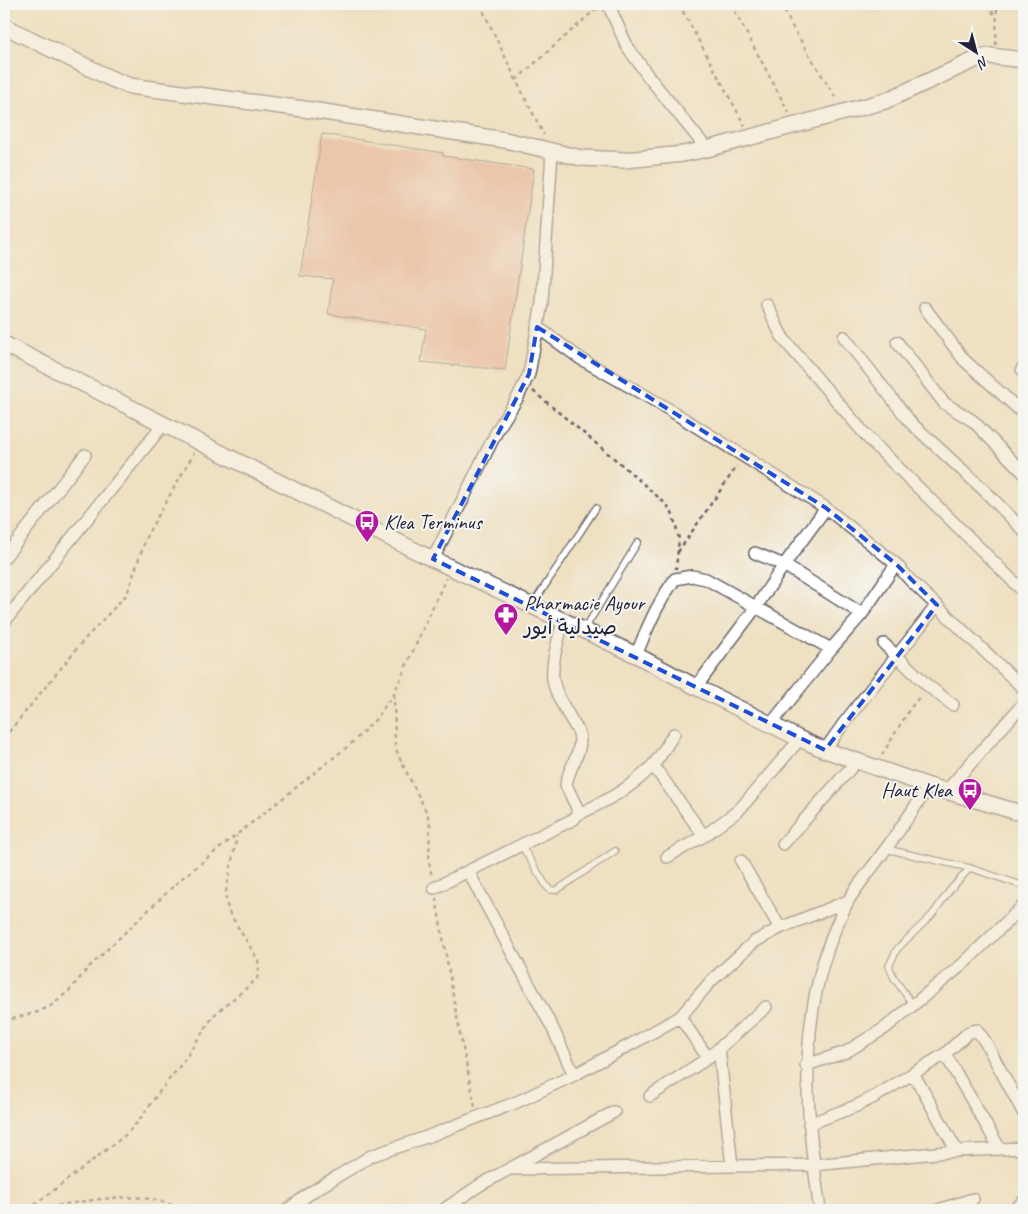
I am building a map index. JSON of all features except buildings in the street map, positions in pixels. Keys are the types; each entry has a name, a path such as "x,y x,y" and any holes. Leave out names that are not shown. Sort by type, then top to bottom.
{"main road":[{"path":"4,26 130,86 311,110 505,140 529,144 552,152 581,158 625,160 683,154 706,149 885,101 979,58 996,56 1024,60"},
{"path":"4,344 451,568 636,655 800,739 825,750 930,786 1024,814"}],"street":[{"path":"608,4 627,46 648,76 706,149"},
{"path":"433,559 498,430 529,374 542,303 552,152"},
{"path":"767,304 776,320 778,331 786,342 870,440 1024,592"},
{"path":"925,308 964,360 1024,414"},
{"path":"537,327 581,359 662,405 826,508 896,564 1024,689"},
{"path":"844,337 911,422 984,490 1024,531"},
{"path":"897,342 944,403 973,421 1024,473"},
{"path":"4,622 163,425"},
{"path":"4,558 85,455"},
{"path":"696,687 756,607 826,508"},
{"path":"755,553 784,565 862,614"},
{"path":"771,724 831,649 862,614 896,564"},
{"path":"636,655 658,604 675,579 692,576 706,580 831,649"},
{"path":"825,750 844,722 937,605"},
{"path":"562,621 554,662 553,680 557,692 580,733 580,747 566,785 577,808 577,815"},
{"path":"884,644 928,686 953,705"},
{"path":"947,790 1024,704"},
{"path":"434,888 574,819 577,815 600,804 634,783 653,765 674,734"},
{"path":"667,857 704,836 744,805 800,739"},
{"path":"782,844 857,761"},
{"path":"653,765 704,836"},
{"path":"820,1210 809,1124 806,1065 819,974 828,945 848,902 930,786"},
{"path":"741,861 780,928"},
{"path":"468,871 553,1029 574,1075"},
{"path":"287,1210 313,1191 371,1156 517,1102 574,1075 680,1017 712,980 754,942 780,928 848,902"},
{"path":"806,1065 846,1052 885,1028 963,964 1024,905"},
{"path":"650,1096 708,1058 766,1007"},
{"path":"680,1017 708,1058"},
{"path":"809,1124 856,1106 914,1074 945,1054 969,1032 977,1030 986,1043 1024,1114"},
{"path":"719,1048 732,1166"},
{"path":"945,1054 1000,1149"},
{"path":"914,1074 957,1151"},
{"path":"443,1210 480,1184 614,1112"},
{"path":"509,1169 813,1165 957,1151 1024,1148"},
{"path":"938,1210 973,1199"},
{"path":"1014,1210 1024,1201"}],"lane":[{"path":"532,606 596,508"},
{"path":"584,631 638,542"},
{"path":"521,845 551,890 557,890 616,851"},
{"path":"886,850 970,868 1024,886"},
{"path":"914,1005 894,978 889,966 897,949 932,915 950,890 970,868"}],"path":[{"path":"480,4 552,152"},
{"path":"516,80 602,4"},
{"path":"679,4 751,137"},
{"path":"731,4 795,125"},
{"path":"781,4 793,28 844,112"},
{"path":"988,4 996,20"},
{"path":"996,56 997,4"},
{"path":"525,384 667,505 673,515 679,539 675,579"},
{"path":"4,738 83,641 126,594 147,535 200,443"},
{"path":"678,552 711,506 743,456"},
{"path":"4,1021 38,1012 52,1006 182,879 352,743 376,719 394,693 451,568"},
{"path":"877,768 909,710 928,686"},
{"path":"394,693 395,745 398,755 427,813 430,824 429,862 477,1117"},
{"path":"28,1210 123,1137 137,1124 183,1062 214,1015 257,979 260,969 258,960 230,914 226,902 226,891 237,835"},
{"path":"34,1210 72,1203 143,1198 165,1202 185,1210"}],"highlighted area":[{"path":"537,327 826,508 896,564 937,605 825,750 433,559 529,374"}],"place":[{"name":"Klea Terminus","path":"367,543"},
{"name":"Pharmacie Ayour صيدلية أيور","path":"506,636"},
{"name":"Haut Klea","path":"970,811"}]}
